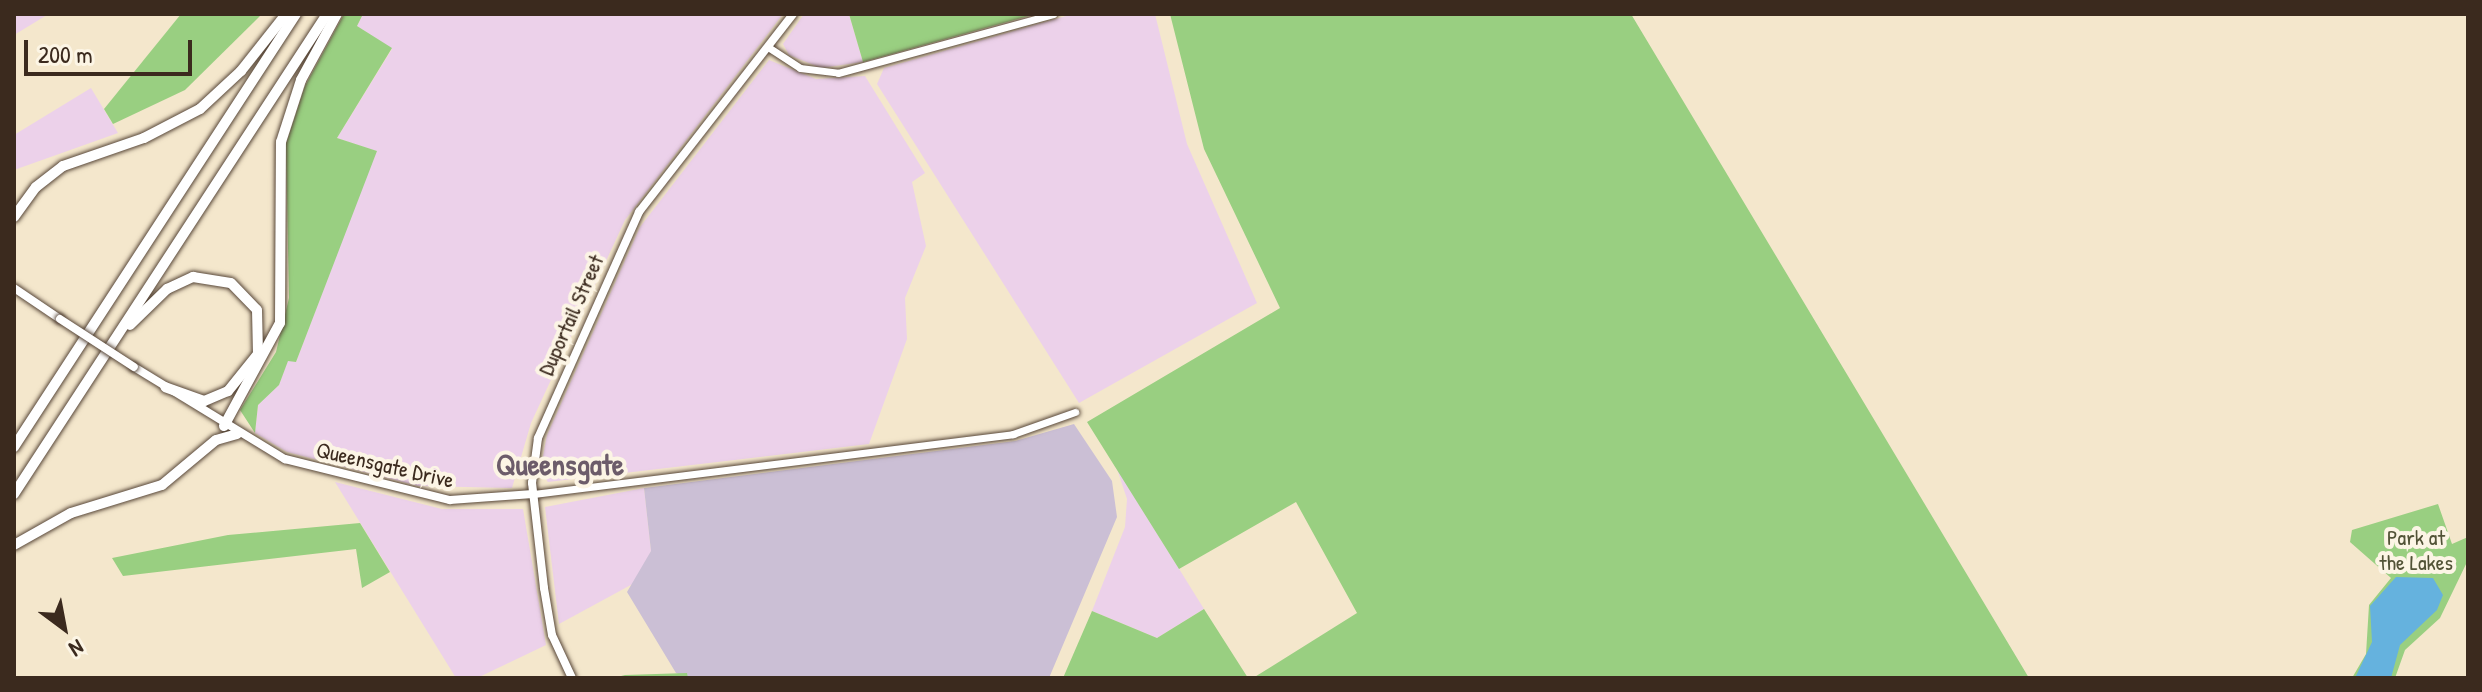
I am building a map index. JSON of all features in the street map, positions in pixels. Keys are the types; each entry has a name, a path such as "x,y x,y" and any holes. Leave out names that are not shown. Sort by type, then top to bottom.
{"highway":[{"path":"15,215 63,166 144,138 200,109 241,71 286,14"},
{"path":"14,447 296,14"},
{"path":"14,494 327,14"},
{"path":"224,426 280,323 281,142 301,80 337,14"},
{"path":"90,377 175,283 213,276 239,287 261,325 249,370 211,400 165,387"},
{"path":"14,545 60,517 162,485 216,440 237,434"}],"main road":[{"name":"Duportail Street","path":"572,678 552,635 533,494 540,430 634,221 793,14"},
{"name":"Queensgate Drive","path":"15,290 224,426 295,463 432,497 533,494"}],"street":[{"path":"768,47 805,70 838,73 1053,14"},
{"name":"Queensgate Drive","path":"533,494 1013,434 1075,412"}],"shaded area":[{"path":"14,14 46,14 47,15 14,35"},
{"path":"363,14 783,14 625,220 531,423 512,488 418,486 287,452 255,433 258,405 279,385 288,360 296,362 376,151 337,138 392,49 357,26"},
{"path":"804,14 849,14 863,62 821,68 789,55 783,44"},
{"path":"1073,14 1155,14 1187,144 1257,303 1079,403 877,84 884,68"},
{"path":"769,60 816,79 865,76 925,173 912,182 926,246 905,298 907,339 869,444 548,482 540,471 547,435 640,227"},
{"path":"91,88 118,133 14,170 14,135"},
{"path":"1074,424 1112,481 1117,517 1049,678 688,678 676,673 627,592 651,551 644,488 1015,441"},
{"path":"1117,469 1204,609 1157,638 1092,611 1125,527 1127,499"},
{"path":"335,482 442,509 523,509 546,645 477,678 456,678"},
{"path":"644,488 651,551 640,580 559,624 545,507"}],"green space":[{"path":"181,14 262,14 185,90 113,124 104,109"},
{"path":"344,14 363,14 357,26 392,48 337,138 377,151 296,362 288,361 279,385 258,405 255,433 240,410 276,352 289,298 286,144 305,86"},
{"path":"849,14 1036,14 863,62"},
{"path":"1170,14 1631,14 2029,678 1253,678 1357,613 1296,502 1179,569 1087,422 1280,308 1204,149"},
{"name":"Park at the Lakes","path":"2438,504 2452,544 2468,537 2468,560 2440,618 2405,650 2395,678 2352,678 2366,654 2369,605 2391,578 2350,542 2352,530"},
{"path":"360,523 390,572 362,588 356,549 123,576 112,558 228,535"},
{"path":"1204,609 1248,678 1063,678 1092,611 1157,638"},
{"path":"687,673 688,678 613,678 625,675"}],"water":[{"path":"2396,577 2433,578 2443,595 2437,610 2400,645 2391,678 2355,678 2372,642 2370,606"}],"district":[{"name":"Queensgate","path":"560,464"}]}
